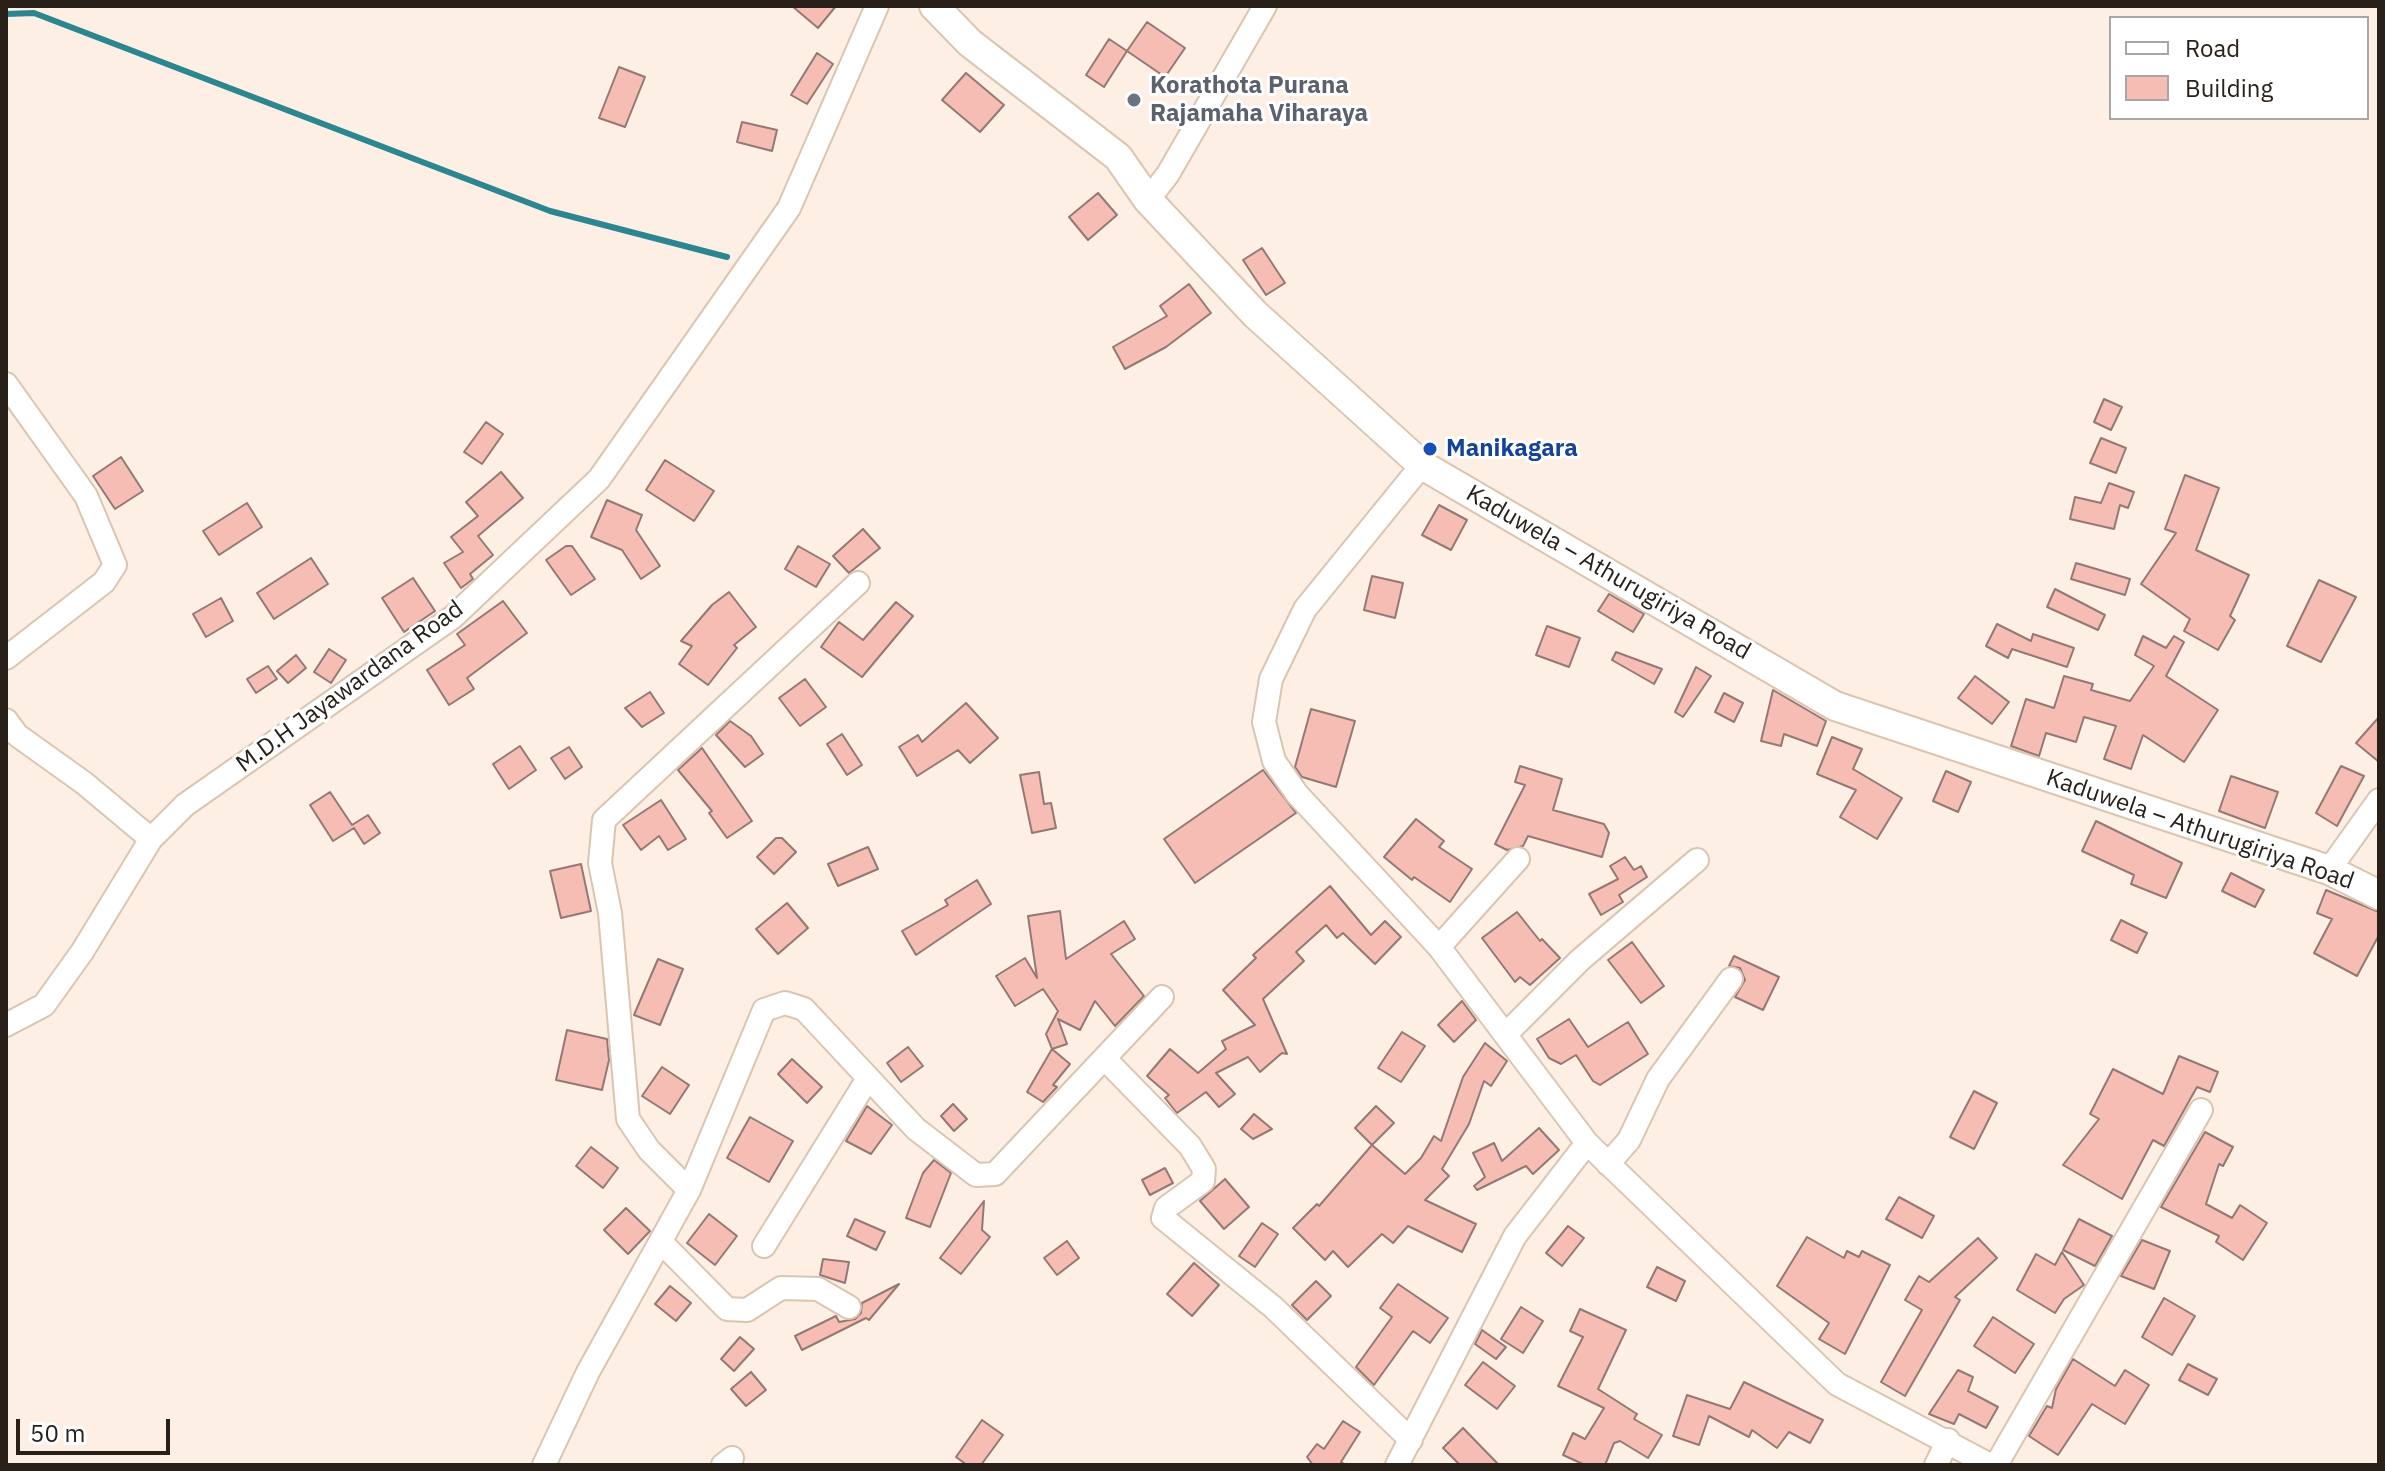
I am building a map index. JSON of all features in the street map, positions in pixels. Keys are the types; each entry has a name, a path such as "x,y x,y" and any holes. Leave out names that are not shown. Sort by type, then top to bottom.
{"main road":[{"name":"Kaduwela – Athurugiriya Road","path":"934,6 970,43 1118,157 1148,200 1255,314 1422,465 1835,706 2329,870 2379,895"}],"street":[{"name":"M.D.H Jayawardana Road","path":"6,1025 44,1005 82,952 151,839 185,805 453,617 599,479 789,208 877,6"},
{"path":"1148,200 1168,174 1265,6"},
{"path":"6,384 86,496 115,565 104,582 6,658"},
{"path":"1422,465 1305,609 1271,679 1264,722 1274,761 1297,794 1439,947 1507,1033 1587,1143 1608,1164 1837,1384 1948,1440 1990,1465"},
{"path":"689,1190 649,1150 628,1119 610,913 600,863 604,820 858,583"},
{"path":"10,732 84,783 151,839"},
{"path":"2329,870 2379,800"},
{"path":"1439,947 1518,859"},
{"path":"1507,1033 1580,960 1697,860"},
{"path":"1608,1164 1629,1140 1658,1079 1731,979"},
{"path":"544,1465 588,1372 689,1190 764,1010 785,1003 804,1009 916,1129 976,1175 995,1174 1162,997"},
{"path":"1105,1059 1190,1146 1204,1169 1203,1181 1166,1208 1163,1218 1273,1307 1411,1440"},
{"path":"764,1246 867,1080"},
{"path":"1996,1465 2201,1110"},
{"path":"1397,1465 1515,1236 1587,1143"},
{"path":"661,1242 727,1309 747,1310 781,1288 818,1289 849,1307"},
{"path":"1936,1465 1948,1440"}],"building":[{"path":"792,6 836,6 818,28"},
{"path":"1147,22 1185,48 1165,77 1127,51"},
{"path":"1109,39 1127,51 1104,87 1086,75"},
{"path":"817,53 833,64 807,104 791,95"},
{"path":"619,67 645,77 625,127 599,118"},
{"path":"966,73 1004,105 980,132 942,100"},
{"path":"742,122 777,130 772,151 737,142"},
{"path":"1098,193 1117,215 1088,240 1069,217"},
{"path":"1262,248 1285,283 1266,295 1243,260"},
{"path":"1189,284 1211,313 1166,347 1125,369 1113,347 1167,316 1160,306"},
{"path":"2104,399 2122,407 2111,430 2094,422"},
{"path":"486,422 503,434 482,464 464,452"},
{"path":"2101,438 2126,448 2116,473 2090,463"},
{"path":"121,457 143,491 115,509 93,476"},
{"path":"665,460 714,491 694,521 646,490"},
{"path":"501,472 523,498 478,536 493,555 470,574 473,579 461,588 444,563 463,552 451,537 478,516 466,502"},
{"path":"2185,475 2219,488 2196,550 2249,575 2230,616 2235,620 2218,650 2184,631 2190,619 2141,584 2176,533 2165,529"},
{"path":"2109,483 2134,492 2128,508 2120,505 2114,529 2070,519 2075,497 2101,503"},
{"path":"607,500 642,515 636,530 660,566 641,579 622,550 591,537"},
{"path":"247,503 262,527 219,555 203,531"},
{"path":"1439,505 1467,520 1451,550 1422,535"},
{"path":"863,529 880,548 849,573 833,556"},
{"path":"566,546 572,546 595,579 571,595 546,560"},
{"path":"798,546 830,564 816,587 785,569"},
{"path":"311,558 328,584 274,619 257,593"},
{"path":"2076,563 2130,579 2125,595 2071,579"},
{"path":"1372,576 1403,583 1395,618 1364,610"},
{"path":"413,578 435,611 404,632 382,598"},
{"path":"2319,580 2356,597 2321,662 2287,646"},
{"path":"2055,589 2105,615 2098,630 2047,607"},
{"path":"729,592 756,627 734,645 737,648 708,685 679,664 692,646 681,641 712,605"},
{"path":"1609,594 1644,614 1633,632 1598,611"},
{"path":"221,598 233,621 206,637 193,614"},
{"path":"503,601 527,633 467,678 474,689 449,705 427,670 465,645 457,634"},
{"path":"896,602 913,616 862,677 821,647 839,622 863,640"},
{"path":"1997,624 2031,641 2033,634 2074,648 2067,667 2012,649 2008,658 1986,646"},
{"path":"1547,626 1580,638 1569,667 1536,655"},
{"path":"2143,636 2166,648 2174,636 2184,642 2166,676 2218,710 2184,762 2143,735 2131,769 2104,759 2116,726 2084,717 2076,742 2046,733 2039,756 2011,746 2026,699 2054,708 2064,676 2093,684 2091,690 2130,701 2154,666 2135,655"},
{"path":"329,649 346,660 331,683 314,672"},
{"path":"1616,652 1662,669 1654,684 1612,660"},
{"path":"296,655 306,668 288,683 277,671"},
{"path":"268,666 277,679 256,693 247,679"},
{"path":"1696,667 1711,676 1683,717 1675,712"},
{"path":"1975,676 2009,702 1992,724 1958,698"},
{"path":"805,679 826,707 800,726 779,698"},
{"path":"1773,690 1826,721 1817,746 1784,734 1781,746 1761,741"},
{"path":"650,692 664,713 642,727 625,708"},
{"path":"1724,693 1743,703 1734,722 1715,712"},
{"path":"966,703 998,738 970,763 958,750 917,776 899,747 918,735 922,742"},
{"path":"1311,709 1355,721 1336,787 1302,777 1295,767"},
{"path":"2379,717 2379,762 2356,743"},
{"path":"730,721 751,736 763,754 745,767 716,735"},
{"path":"842,734 862,765 847,775 827,744"},
{"path":"1832,737 1862,749 1853,769 1902,798 1877,839 1840,817 1856,790 1817,774"},
{"path":"520,746 536,770 509,789 493,764"},
{"path":"569,747 582,767 565,779 551,758"},
{"path":"702,748 752,821 727,838 709,813 712,811 678,770"},
{"path":"1520,766 1562,779 1553,810 1604,824 1609,833 1602,857 1528,836 1523,846 1507,850 1495,844 1525,785 1515,782"},
{"path":"2341,766 2364,776 2337,826 2316,813"},
{"path":"1263,770 1296,813 1195,883 1164,839"},
{"path":"1946,771 1971,782 1958,812 1933,801"},
{"path":"1039,772 1044,804 1051,803 1056,828 1032,833 1020,775"},
{"path":"2231,776 2278,792 2265,828 2219,811"},
{"path":"330,792 352,825 368,815 380,833 364,844 354,828 333,841 310,805"},
{"path":"661,800 686,839 668,850 659,836 641,850 623,825"},
{"path":"1416,819 1444,841 1439,847 1472,869 1450,902 1414,877 1412,880 1384,857"},
{"path":"2096,821 2182,863 2166,898 2131,884 2134,875 2082,851"},
{"path":"776,838 782,838 796,852 774,874 757,857"},
{"path":"868,847 878,869 838,886 828,864"},
{"path":"1625,857 1634,870 1641,866 1647,877 1619,895 1623,902 1601,915 1589,894 1618,879 1610,866"},
{"path":"581,864 591,911 561,918 550,871"},
{"path":"2231,873 2264,890 2255,907 2222,891"},
{"path":"977,880 991,904 916,955 902,931 948,905 945,900"},
{"path":"1330,886 1371,935 1385,921 1401,937 1375,964 1343,933 1337,938 1326,925 1296,952 1304,961 1263,999 1287,1054 1282,1053 1260,1072 1248,1057 1216,1073 1235,1094 1219,1107 1206,1092 1177,1113 1165,1098 1169,1095 1147,1076 1170,1049 1198,1073 1226,1049 1222,1041 1255,1025 1223,990 1256,958 1253,955"},
{"path":"2326,890 2379,912 2379,935 2357,976 2314,953 2332,919 2317,913"},
{"path":"787,903 808,928 778,954 756,929"},
{"path":"1060,911 1066,959 1124,921 1135,939 1111,954 1144,996 1115,1026 1095,1001 1080,1030 1058,1019 1067,1044 1052,1049 1046,1034 1058,1011 1043,989 1015,1006 996,976 1025,958 1037,978 1028,916"},
{"path":"1517,912 1540,941 1542,939 1560,958 1530,985 1520,977 1515,982 1482,938"},
{"path":"2121,920 2147,933 2137,953 2111,940"},
{"path":"1632,942 1664,986 1641,1003 1608,960"},
{"path":"1734,956 1779,977 1763,1010 1735,997 1745,980 1740,968 1729,966"},
{"path":"658,959 683,969 660,1025 634,1015"},
{"path":"1462,1001 1476,1020 1454,1042 1438,1025"},
{"path":"1569,1019 1588,1047 1628,1022 1648,1054 1600,1085 1593,1081 1576,1055 1561,1064 1549,1058 1537,1039"},
{"path":"567,1030 607,1039 609,1060 602,1090 556,1080"},
{"path":"1402,1032 1425,1046 1401,1082 1378,1068"},
{"path":"1485,1043 1507,1061 1491,1086 1484,1081 1469,1124 1442,1169 1449,1176 1425,1200 1476,1224 1462,1252 1408,1226 1393,1243 1382,1234 1348,1267 1333,1251 1325,1260 1293,1228 1317,1204 1319,1206 1372,1145 1405,1174 1421,1158 1434,1136 1441,1141 1463,1077"},
{"path":"908,1047 923,1066 901,1082 887,1063"},
{"path":"1052,1049 1070,1064 1053,1085 1057,1087 1043,1102 1027,1092"},
{"path":"2179,1056 2218,1072 2210,1092 2197,1087 2164,1146 2153,1140 2122,1199 2063,1165 2099,1119 2090,1114 2113,1069 2163,1094"},
{"path":"792,1059 822,1087 807,1103 778,1074"},
{"path":"662,1067 689,1085 670,1114 642,1096"},
{"path":"1974,1091 1997,1103 1974,1149 1950,1137"},
{"path":"953,1104 967,1119 954,1131 941,1116"},
{"path":"867,1106 892,1125 871,1154 846,1141"},
{"path":"1376,1106 1394,1123 1372,1145 1355,1128"},
{"path":"1254,1114 1272,1129 1253,1139 1241,1129"},
{"path":"750,1117 793,1141 769,1182 727,1158"},
{"path":"1539,1128 1559,1150 1533,1174 1526,1166 1477,1190 1474,1186 1485,1177 1473,1153 1494,1143 1502,1161"},
{"path":"2205,1132 2233,1147 2223,1166 2219,1164 2206,1204 2232,1218 2240,1205 2267,1223 2243,1260 2216,1242 2219,1236 2161,1207"},
{"path":"591,1147 618,1168 603,1188 576,1166"},
{"path":"934,1160 951,1173 930,1227 906,1218 923,1173"},
{"path":"1165,1168 1173,1183 1150,1195 1142,1180"},
{"path":"1225,1179 1249,1207 1224,1229 1200,1201"},
{"path":"1899,1197 1934,1216 1922,1238 1886,1219"},
{"path":"984,1201 982,1230 990,1237 961,1274 940,1258"},
{"path":"626,1208 650,1231 628,1254 604,1230"},
{"path":"709,1214 737,1236 715,1265 687,1243"},
{"path":"855,1219 885,1232 876,1250 847,1236"},
{"path":"2079,1219 2112,1236 2095,1266 2063,1250"},
{"path":"1262,1223 1278,1234 1255,1267 1239,1256"},
{"path":"1568,1226 1584,1238 1562,1266 1546,1253"},
{"path":"1807,1237 1844,1258 1847,1251 1859,1257 1862,1251 1890,1265 1845,1354 1819,1339 1829,1323 1777,1286"},
{"path":"1978,1238 1997,1258 1955,1297 1960,1300 1905,1396 1881,1382 1922,1310 1905,1300 1919,1276 1929,1282"},
{"path":"2142,1240 2170,1251 2154,1289 2121,1276"},
{"path":"1067,1241 1079,1258 1057,1275 1044,1258"},
{"path":"2062,1252 2084,1285 2064,1299 2055,1313 2017,1290 2036,1254 2055,1265"},
{"path":"823,1259 849,1262 845,1283 820,1275"},
{"path":"1194,1263 1219,1285 1192,1316 1167,1294"},
{"path":"1657,1267 1685,1281 1676,1301 1647,1287"},
{"path":"1316,1281 1331,1296 1307,1320 1292,1305"},
{"path":"899,1284 869,1320 866,1318 802,1350 795,1336 836,1316 839,1322 855,1319 861,1313 862,1303"},
{"path":"1398,1284 1448,1318 1430,1343 1413,1331 1374,1385 1356,1367 1392,1317 1380,1308"},
{"path":"670,1286 691,1303 676,1321 655,1304"},
{"path":"2164,1298 2195,1316 2172,1355 2142,1337"},
{"path":"1521,1307 1543,1321 1523,1353 1501,1339"},
{"path":"1580,1309 1626,1330 1598,1389 1637,1414 1634,1419 1662,1435 1648,1458 1620,1441 1614,1443 1605,1465 1585,1465 1563,1455 1573,1433 1585,1439 1604,1408 1558,1386 1583,1337 1570,1331"},
{"path":"1993,1317 2034,1344 2015,1373 1974,1346"},
{"path":"1482,1330 1506,1347 1496,1359 1475,1344"},
{"path":"740,1337 754,1349 734,1371 721,1359"},
{"path":"2073,1359 2115,1386 2125,1370 2149,1385 2125,1424 2092,1404 2058,1455 2029,1436 2047,1406 2052,1408 2056,1389"},
{"path":"1483,1362 1515,1386 1497,1409 1465,1385"},
{"path":"2188,1364 2217,1379 2208,1395 2179,1380"},
{"path":"1958,1370 1973,1377 1968,1391 1998,1407 1986,1428 1959,1414 1954,1424 1929,1414"},
{"path":"751,1372 766,1390 746,1406 731,1389"},
{"path":"1744,1382 1823,1420 1810,1443 1789,1432 1777,1448 1752,1430 1749,1437 1709,1416 1699,1445 1673,1436 1687,1395 1730,1409"},
{"path":"982,1420 1003,1435 981,1465 967,1465 956,1457"},
{"path":"1343,1421 1360,1432 1341,1462 1346,1465 1313,1465 1307,1457 1317,1444 1324,1449"},
{"path":"1463,1428 1499,1465 1460,1465 1443,1448"}],"waterway":[{"path":"6,14 34,13 550,211 727,257"}],"place":[{"name":"Korathota Purana Rajamaha Viharaya","path":"1134,100"},
{"name":"Manikagara","path":"1430,449"}]}
